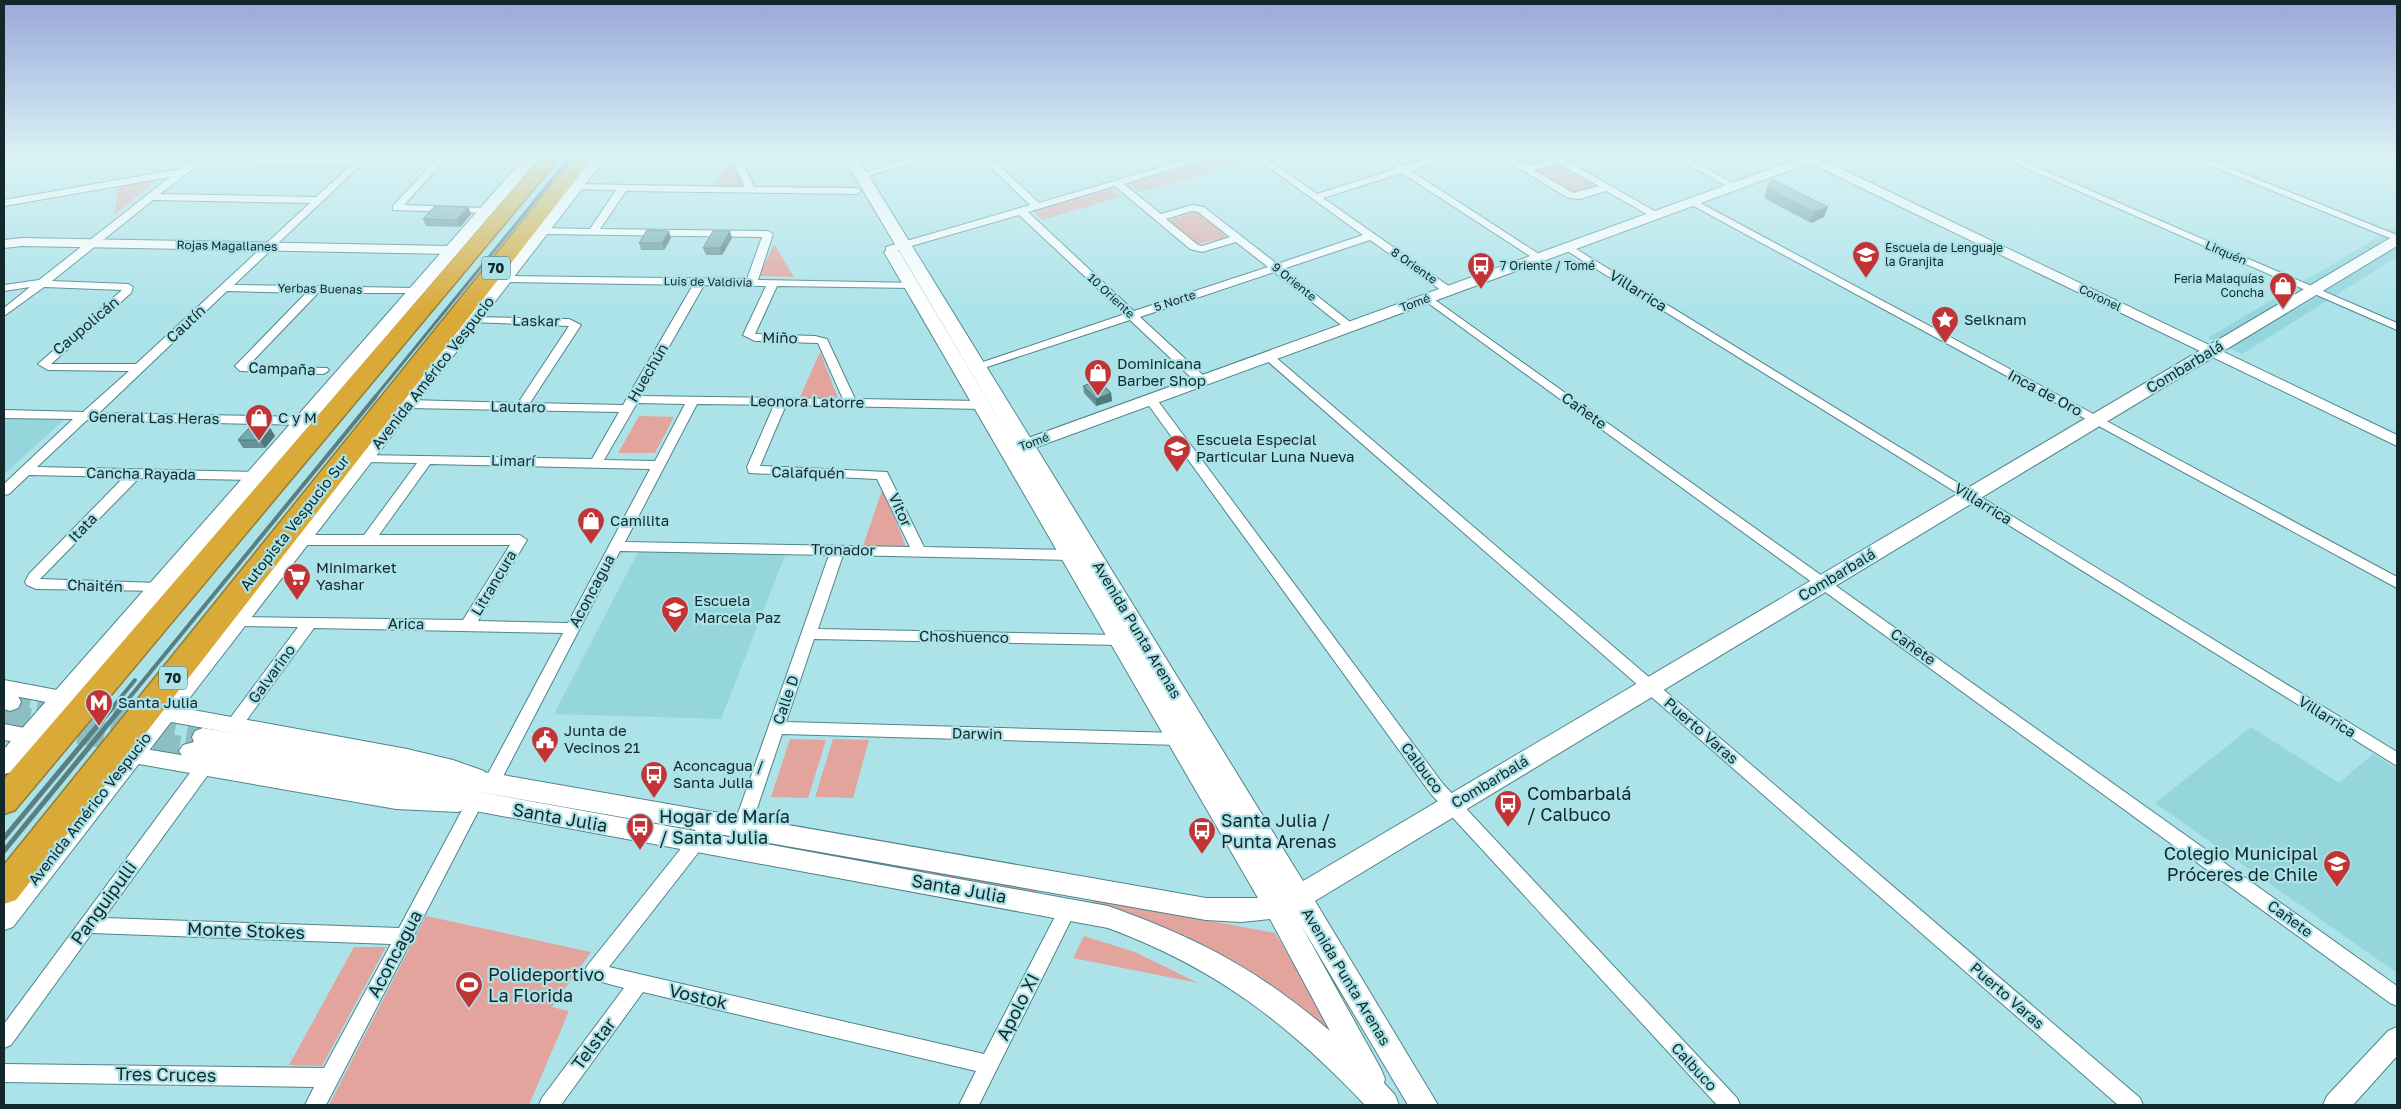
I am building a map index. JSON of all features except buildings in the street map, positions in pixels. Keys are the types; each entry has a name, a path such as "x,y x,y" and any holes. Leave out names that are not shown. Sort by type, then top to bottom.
{"highway":[{"path":"478,244 488,222 499,207"},
{"name":"70","path":"4,801 509,207"},
{"name":"Autopista Vespucio Sur","path":"4,890 545,207"},
{"path":"406,380 442,347 529,242 545,226"}],"main road":[{"path":"4,765 304,421 450,250 490,207"},
{"name":"Avenida Américo Vespucio","path":"4,919 303,540 560,207"},
{"name":"Avenida Punta Arenas","path":"868,207 978,367 1070,555 1178,738 1424,1105"},
{"name":"Avenida Punta Arenas","path":"877,207 897,247 912,285 982,405 1017,448 1287,902 1385,1105"},
{"name":"Combarbalá","path":"1287,902 1970,496 2397,239"},
{"name":"Santa Julia","path":"199,752 696,843 738,838 1206,909 1248,911 1287,902"},
{"name":"Santa Julia","path":"199,752 491,783 713,821 738,838 1108,918 1153,933 1234,974 1274,1000 1318,1037 1385,1105"}],"street":[{"path":"4,313 138,207"},
{"name":"Cautín","path":"4,491 84,417 92,412 313,207"},
{"path":"397,207 396,208 485,212"},
{"path":"593,231 610,207"},
{"path":"897,247 1035,207"},
{"path":"1146,207 1196,248 1205,248 1238,238"},
{"name":"8 Oriente","path":"1330,207 1449,291"},
{"path":"1460,207 1540,258"},
{"path":"1642,207 1656,215"},
{"name":"Tomé","path":"1017,448 1679,207"},
{"name":"Inca de Oro","path":"1702,207 2397,583"},
{"name":"Coronel","path":"1916,207 2397,441"},
{"name":"Lirquén","path":"2120,207 2397,327"},
{"path":"2317,207 2397,239"},
{"name":"9 Oriente","path":"1159,218 1198,208 1350,327"},
{"name":"10 Oriente","path":"1021,211 1202,381"},
{"path":"545,226 593,231 768,234 751,283"},
{"name":"5 Norte","path":"978,367 1371,236"},
{"name":"Rojas Magallanes","path":"4,244 22,242 450,250"},
{"name":"Villarrica","path":"1568,247 2397,760"},
{"name":"Luis de Valdivia","path":"505,279 912,285"},
{"name":"Huechún","path":"596,463 700,282"},
{"path":"4,288 41,283"},
{"name":"Caupolicán","path":"41,283 123,286 129,288 44,364 48,367 139,368"},
{"name":"Miño","path":"773,283 748,335 755,338 815,339 823,341 851,403"},
{"name":"Yerbas Buenas","path":"226,288 415,291"},
{"name":"Campaña","path":"316,289 241,368 323,370"},
{"name":"Cañete","path":"1428,298 2397,996"},
{"name":"Laskar","path":"474,320 569,322 574,324 574,328 521,407"},
{"name":"Puerto Varas","path":"1269,357 2133,1105"},
{"name":"Leonora Latorre","path":"630,404 694,400 982,405"},
{"name":"Aconcagua","path":"491,783 694,400"},
{"name":"Calbuco","path":"1151,400 1435,786 1730,1105"},
{"name":"Calafquén","path":"781,402 754,470 877,474"},
{"name":"Lautaro","path":"409,404 521,407 630,404"},
{"name":"General Las Heras","path":"4,414 304,421"},
{"name":"Limarí","path":"366,458 659,464"},
{"path":"303,540 369,539 426,460"},
{"name":"Cancha Rayada","path":"25,471 256,476"},
{"name":"Itata","path":"32,582 41,570 136,474"},
{"name":"Vitor","path":"877,474 886,479 919,552"},
{"name":"Litrancura","path":"369,539 520,540 468,626"},
{"name":"Tronador","path":"616,546 1070,555"},
{"name":"Calle D","path":"738,838 838,550"},
{"name":"Chaitén","path":"32,582 36,584 158,588"},
{"name":"Arica","path":"238,621 573,628"},
{"name":"Galvarino","path":"234,725 310,622"},
{"name":"Choshuenco","path":"809,634 1120,640"},
{"path":"6,697 62,698"},
{"name":"Santa Julia","path":"166,713 430,762 491,783"},
{"name":"Darwin","path":"776,728 1178,738"},
{"path":"4,732 28,736"},
{"name":"Santa Julia","path":"133,755 199,752"},
{"name":"Panguipulli","path":"4,1039 88,925 199,752"},
{"name":"Aconcagua","path":"314,1105 475,802"},
{"name":"Vostok","path":"713,821 594,972 988,1066"},
{"name":"Apolo XI","path":"969,1105 1068,908"},
{"name":"Monte Stokes","path":"88,925 404,936"},
{"name":"Telstar","path":"549,1105 639,983"},
{"path":"2336,1105 2397,1039"},
{"name":"Tres Cruces","path":"4,1073 329,1078"}],"shaded area":[{"path":"116,207 124,207 115,214"},
{"path":"1043,207 1087,207 1042,220 1032,210"},
{"path":"1197,212 1226,236 1225,238 1197,244 1169,220"},
{"name":"Feria Malaquías Concha","path":"2397,226 2397,257 2242,354 2208,338"},
{"path":"774,244 794,277 759,276"},
{"path":"820,352 838,398 800,397"},
{"path":"639,416 674,417 655,453 618,453"},
{"path":"4,419 65,419 4,474"},
{"path":"883,487 906,547 863,546"},
{"name":"Escuela Marcela Paz","path":"639,550 786,553 721,719 554,714"},
{"name":"Colegio Municipal Próceres de Chile","path":"2251,727 2339,783 2373,754 2397,769 2397,973 2155,803"},
{"path":"790,739 826,740 808,798 771,797"},
{"path":"833,739 869,740 853,798 815,797"},
{"path":"754,839 1036,890 1037,893 1035,895 751,844"},
{"path":"1094,899 1275,933 1330,1025 1327,1031 1186,938 1136,916 1092,903"},
{"name":"Polideportivo La Florida","path":"426,916 591,952 552,1007 569,1011 529,1105 329,1105"},
{"path":"1084,936 1135,952 1198,983 1073,958"},
{"path":"354,947 386,947 322,1066 289,1065"}],"tunnel":[{"path":"10,702 44,708"},
{"path":"37,707 203,737"},
{"path":"4,717 191,751"}],"railway":[{"path":"375,397 530,207"},
{"path":"121,708 376,396"},
{"path":"112,708 135,680"},
{"path":"4,838 113,707"},
{"path":"4,851 122,707"}],"place":[{"name":"Escuela de Lenguaje la Granjita","path":"1866,279"},
{"name":"7 Oriente / Tomé","path":"1481,290"},
{"name":"Feria Malaquías Concha","path":"2283,310"},
{"name":"Selknam","path":"1945,344"},
{"name":"Dominicana Barber Shop","path":"1098,397"},
{"name":"C y M","path":"259,442"},
{"name":"Escuela Especial Particular Luna Nueva","path":"1177,473"},
{"name":"Camilita","path":"591,545"},
{"name":"Minimarket Yashar","path":"297,601"},
{"name":"Escuela Marcela Paz","path":"675,634"},
{"name":"Santa Julia","path":"99,727"},
{"name":"Junta de Vecinos 21","path":"545,764"},
{"name":"Aconcagua / Santa Julia","path":"654,799"},
{"name":"Combarbalá / Calbuco","path":"1508,828"},
{"name":"Hogar de María / Santa Julia","path":"640,851"},
{"name":"Santa Julia / Punta Arenas","path":"1202,855"},
{"name":"Colegio Municipal Próceres de Chile","path":"2337,888"},
{"name":"Polideportivo La Florida","path":"469,1009"}]}
